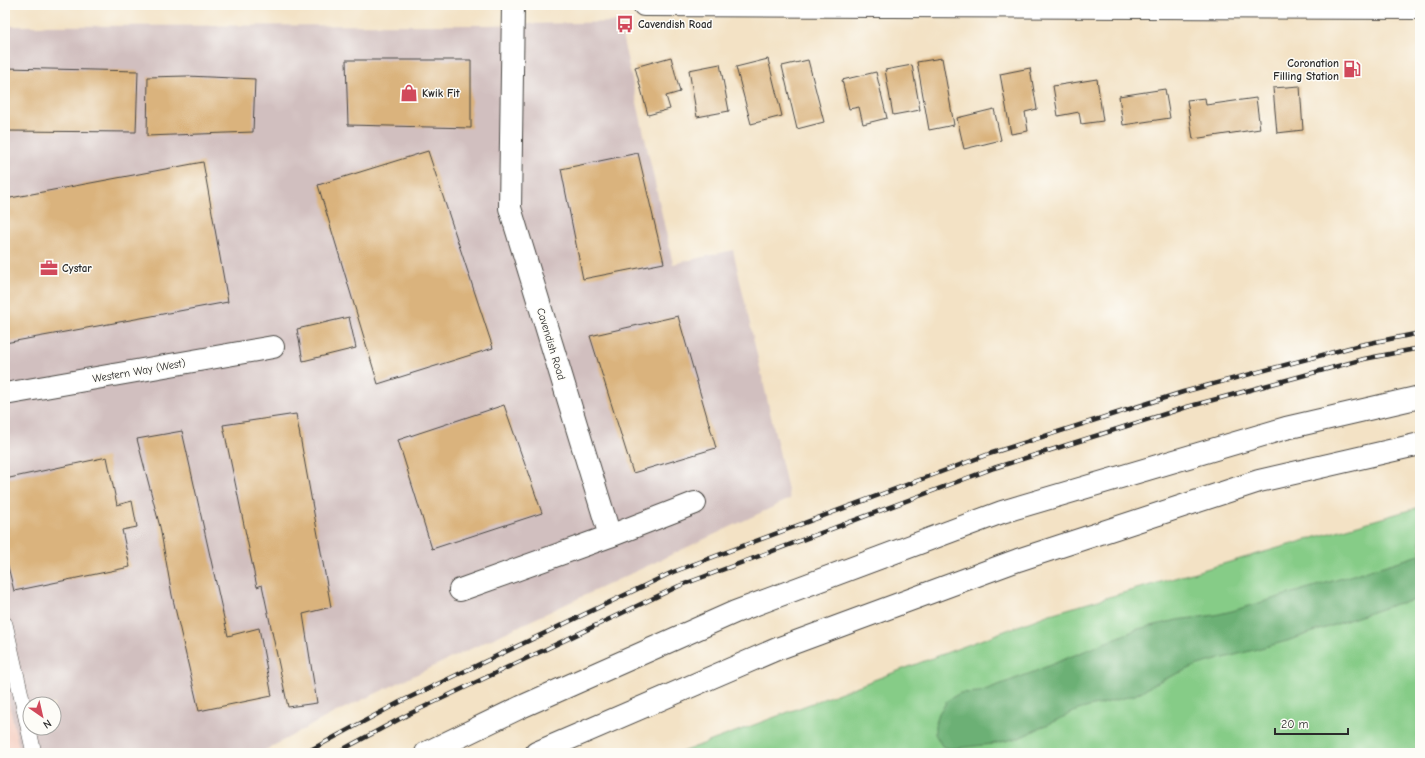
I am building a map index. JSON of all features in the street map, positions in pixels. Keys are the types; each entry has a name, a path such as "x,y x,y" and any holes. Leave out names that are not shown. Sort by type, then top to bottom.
{"main road":[{"name":"Cavendish Road","path":"513,5 510,208 610,536"},
{"path":"644,5 1420,8"},
{"name":"Western Way (West)","path":"5,394 273,347"},
{"path":"426,753 521,707 735,612 1002,512 1286,428 1420,397"},
{"path":"536,753 777,649 1018,560 1259,481 1420,444"},
{"path":"460,590 610,536 695,503"}],"lane":[{"path":"5,624 34,753"}],"shaded area":[{"path":"619,22 673,264 733,250 790,499 332,714 260,753 20,753 5,684 5,26 489,25"},
{"path":"5,684 20,753 5,753"}],"green space":[{"path":"1420,507 1420,753 679,753 1050,614"},
{"path":"1420,555 1420,599 1396,604 1287,641 1198,665 1160,681 1135,695 1078,710 1019,738 992,744 949,749 942,746 935,734 935,725 939,713 948,700 960,693 979,692 1031,673 1138,629 1177,620 1215,615 1232,611"}],"building":[{"path":"671,57 680,92 666,96 670,109 648,115 635,67"},
{"path":"942,58 954,125 929,130 917,62"},
{"path":"768,59 782,116 751,124 736,67"},
{"name":"Kwik Fit","path":"346,60 471,60 471,128 348,125"},
{"path":"808,60 824,122 797,129 782,66"},
{"path":"720,64 729,111 697,117 689,70"},
{"path":"912,65 920,110 893,115 885,70"},
{"path":"5,68 138,71 136,132 5,131"},
{"path":"1030,68 1037,109 1025,112 1028,131 1011,134 1000,74"},
{"path":"876,72 887,118 863,124 859,107 849,109 842,80"},
{"path":"187,76 255,79 253,132 147,136 148,77"},
{"path":"1097,79 1103,121 1081,124 1079,112 1058,116 1053,86"},
{"path":"1300,86 1303,130 1277,133 1273,88"},
{"path":"1165,89 1170,118 1123,125 1119,96"},
{"path":"1205,98 1206,105 1256,98 1260,129 1193,139 1187,100"},
{"path":"994,109 1001,140 964,149 957,118"},
{"path":"428,151 493,348 378,384 318,185"},
{"path":"638,153 664,263 583,279 561,169"},
{"path":"203,162 228,302 5,343 5,199"},
{"path":"678,316 716,448 633,473 590,336"},
{"path":"349,317 356,348 303,361 297,329"},
{"path":"504,405 542,513 432,549 398,440"},
{"path":"296,414 331,607 303,614 317,703 288,707 262,585 257,587 223,425"},
{"path":"182,431 228,636 259,628 272,696 199,711 172,595 160,527 137,439"},
{"path":"107,457 117,505 132,501 137,527 122,530 130,567 14,591 5,554 5,479"}],"railway":[{"path":"305,753 400,702 673,572 989,454 1183,392 1360,345 1420,333"},
{"path":"336,753 407,715 679,586 994,468 1187,407 1364,359 1420,348"}],"place":[{"name":"Cavendish Road","path":"625,24"},
{"name":"Coronation Filling Station","path":"1352,69"},
{"name":"Kwik Fit","path":"409,93"},
{"name":"Cystar","path":"49,268"}]}
